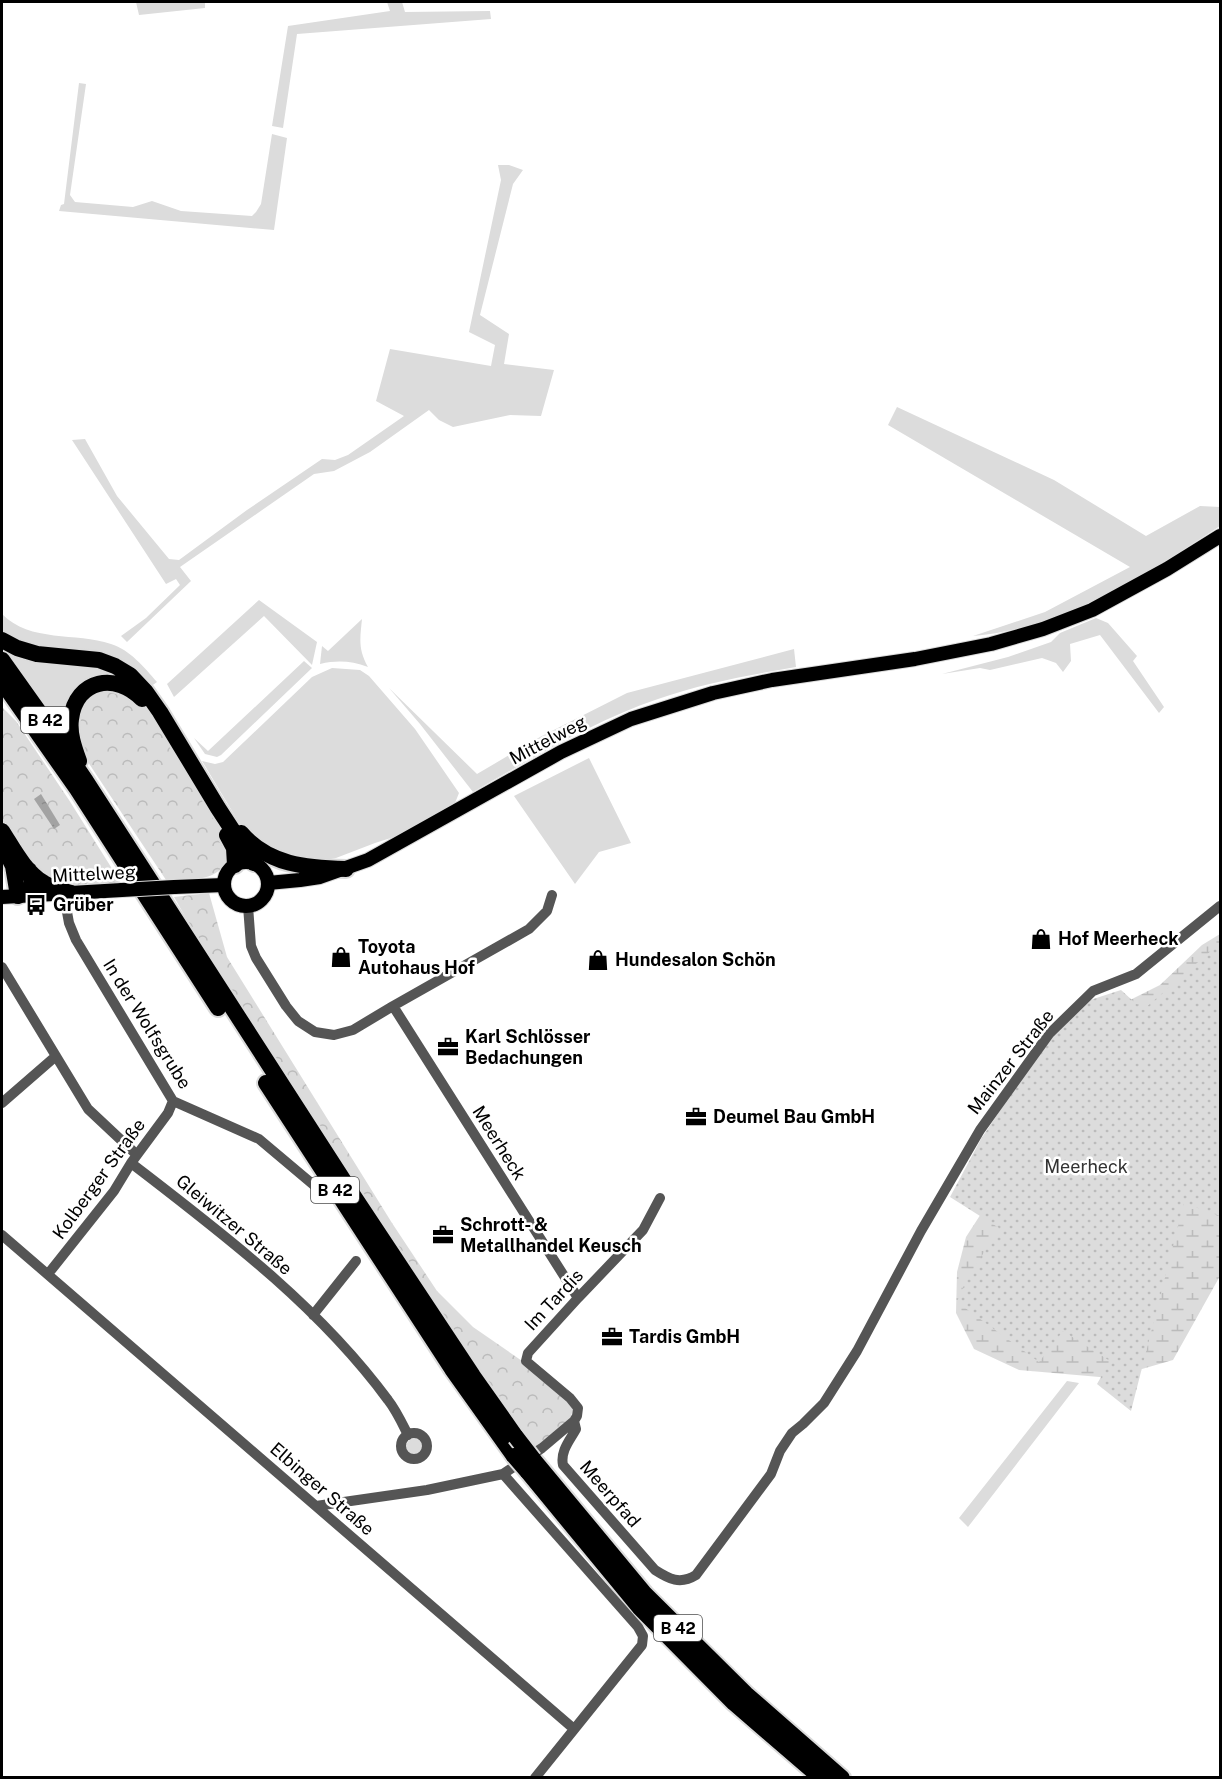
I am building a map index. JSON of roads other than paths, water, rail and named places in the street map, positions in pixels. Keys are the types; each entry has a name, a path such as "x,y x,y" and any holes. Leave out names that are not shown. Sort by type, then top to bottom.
{"highway":[{"path":"2,640 17,648 37,654 99,660 130,675 160,712 254,863"},
{"name":"B 42","path":"2,660 86,782 404,1272 516,1437 530,1465 639,1607 734,1703 821,1778"},
{"name":"B 42","path":"2,682 156,911 334,1190 439,1349 514,1456 530,1465 645,1594 746,1694 842,1778"},
{"path":"86,782 71,733 73,709 80,696 90,687 104,683 121,684 136,693 160,722 231,841 234,848 235,865"},
{"path":"2,701 39,734"},
{"path":"218,808 229,817 251,843 276,859 298,866 346,869"},
{"path":"2,831 29,870 44,883 71,893"},
{"path":"2,845 13,866 17,896"},
{"path":"17,896 32,881 29,870"}],"main road":[{"name":"Mittelweg","path":"268,883 320,877 346,869 377,855 561,752 631,719 713,693 772,680 915,659 991,644 1043,629 1092,610 1221,536"},
{"path":"244,862 254,863 264,871 268,883 267,892 261,900 248,906 239,905 226,894 224,885 226,873 235,865 244,862"},
{"name":"Mittelweg","path":"17,896 224,885"}],"street":[{"path":"248,906 251,946 256,958 298,1022 315,1032 334,1035 353,1030 529,929 548,911 552,895"},
{"name":"Mainzer Straße","path":"921,1231 980,1130 1050,1034 1093,991 1136,974 1221,906"},
{"name":"In der Wolfsgrube","path":"67,912 76,940 174,1101 259,1139 316,1187"},
{"name":"Gleiwitzer Straße","path":"2,968 88,1109 134,1159 233,1242 313,1316 357,1361 389,1401 408,1435"},
{"name":"Meerheck","path":"393,1006 578,1298"},
{"path":"2,1103 56,1056"},
{"name":"Kolberger Straße","path":"48,1274 114,1191 174,1101"},
{"name":"Im Tardis","path":"574,1421 578,1407 526,1361 528,1353 644,1230 660,1198"},
{"name":"Meerpfad","path":"574,1421 576,1429 564,1451 563,1465 655,1570 670,1580 681,1581 691,1578 696,1575 771,1474 780,1451 792,1433 824,1403 857,1351 921,1231"},
{"name":"Elbinger Straße","path":"2,1235 574,1729"},
{"path":"313,1316 356,1261"},
{"path":"316,1506 427,1490 503,1474 542,1448 574,1421"},
{"path":"503,1474 638,1627 643,1636 642,1645 535,1778"}],"water":[{"path":"41,794 60,825 54,829 34,799"}],"place":[{"name":"Grüber","path":"36,905"},
{"name":"Hof Meerheck","path":"1041,939"},
{"name":"Toyota Autohaus Hof","path":"341,957"},
{"name":"Hundesalon Schön","path":"598,960"},
{"name":"Karl Schlösser Bedachungen","path":"448,1047"},
{"name":"Deumel Bau GmbH","path":"696,1117"},
{"name":"Schrott- & Metallhandel Keusch","path":"443,1235"},
{"name":"Tardis GmbH","path":"612,1337"}]}
